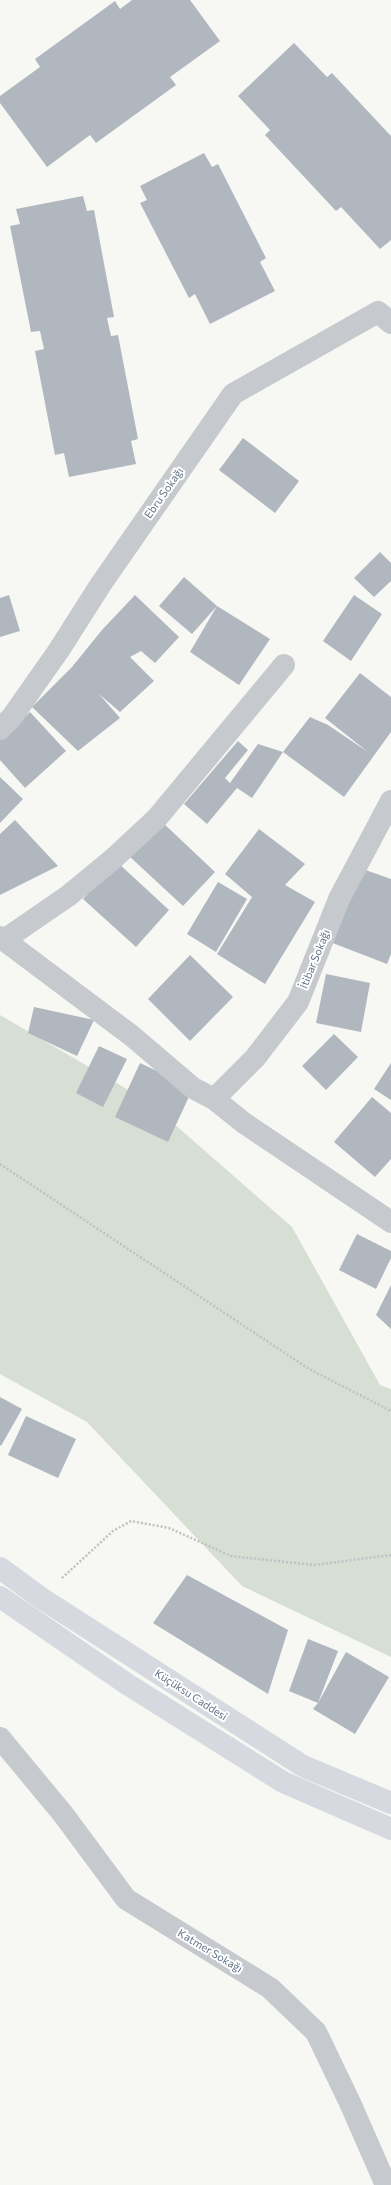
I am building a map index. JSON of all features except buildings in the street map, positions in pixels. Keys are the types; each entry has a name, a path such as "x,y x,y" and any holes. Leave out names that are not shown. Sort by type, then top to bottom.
{"main road":[{"name":"Küçüksu Caddesi","path":"0,1568 41,1598 303,1766 391,1804"},
{"path":"0,1597 127,1684 283,1782 391,1829"}],"street":[{"name":"Ebru Sokağı","path":"0,729 12,717 59,650 101,584 233,394 385,317"},
{"path":"284,665 157,818 113,859 68,896 2,938 132,1036 193,1088 214,1099 244,1123 391,1222"},
{"name":"İtibar Sokağı","path":"214,1099 255,1058 298,1002 339,899 391,801"},
{"name":"Katmer Sokağı","path":"0,1738 63,1814 126,1899 270,1988 316,2032 351,2105 386,2185"}],"path":[{"path":"0,1164 309,1369 391,1411"},
{"path":"41,1598 113,1531 131,1521 169,1528 231,1556 314,1565 391,1555"}],"shaded area":[{"path":"0,1015 149,1102 292,1227 380,1385 391,1389 391,1657 242,1586 87,1422 0,1374"}]}
